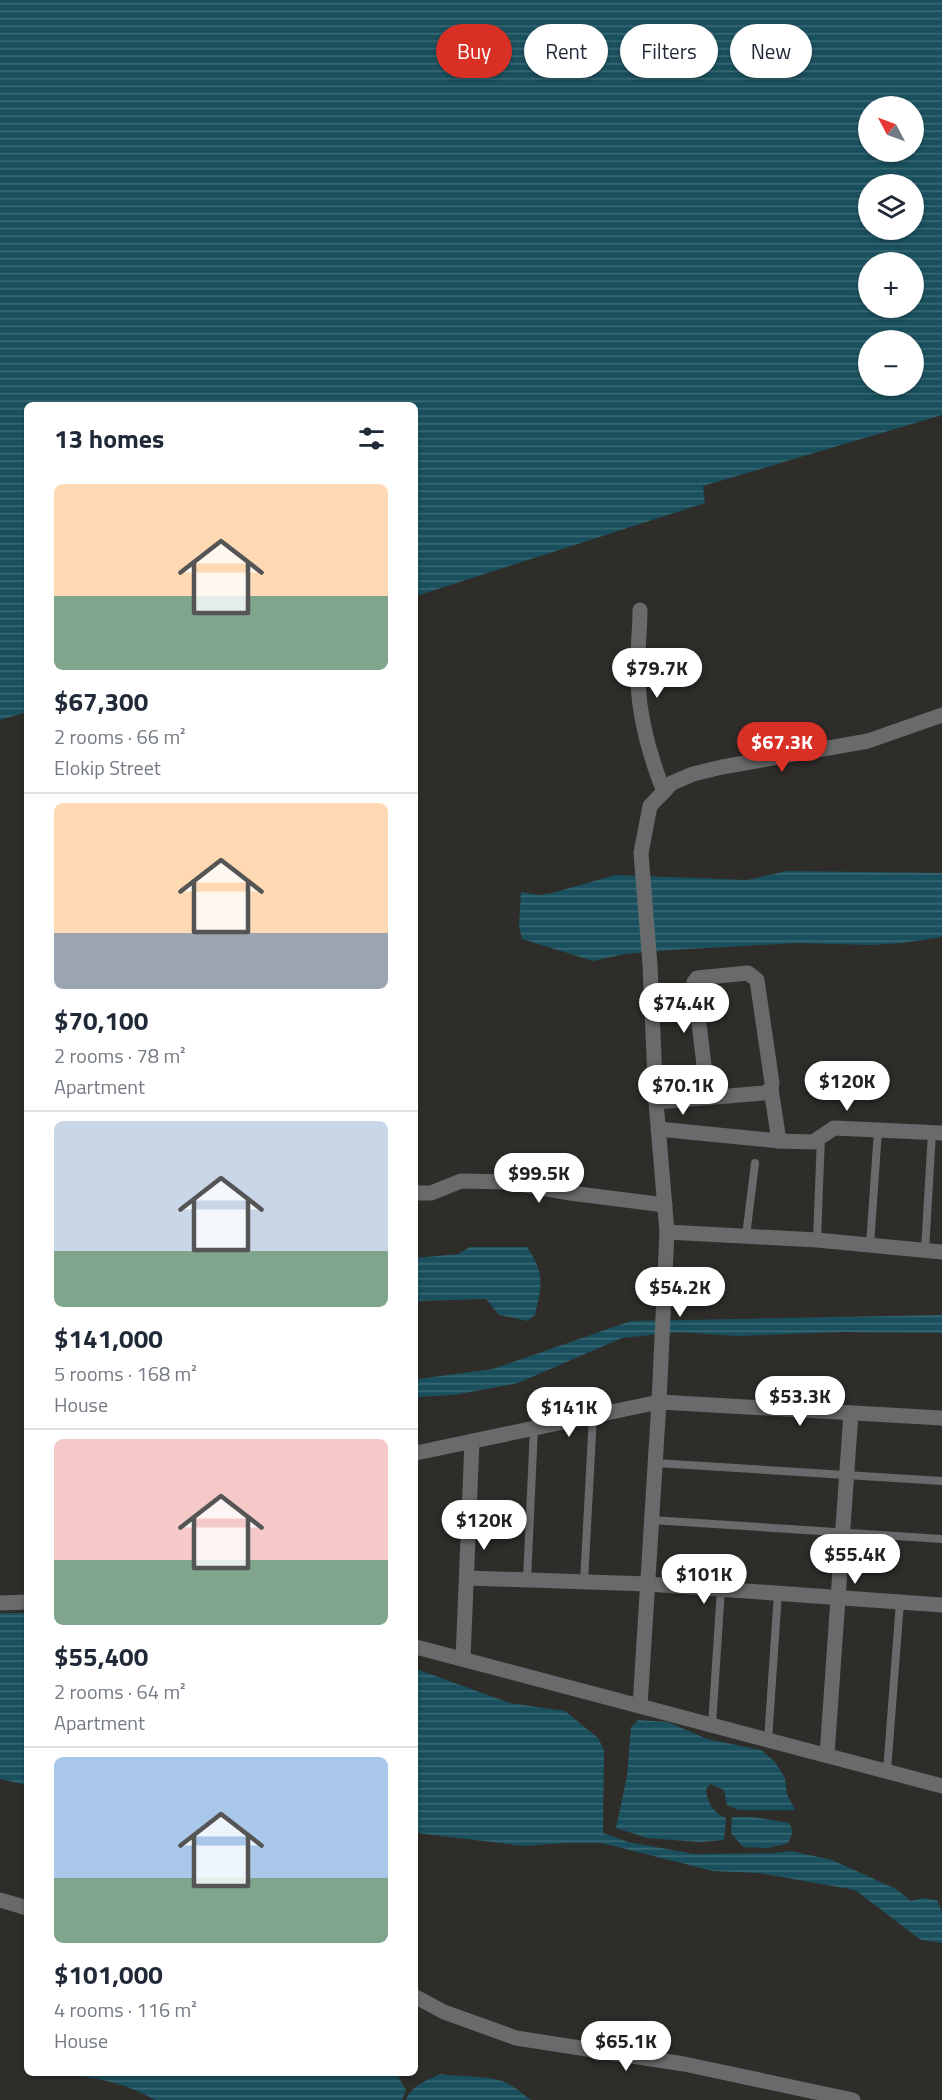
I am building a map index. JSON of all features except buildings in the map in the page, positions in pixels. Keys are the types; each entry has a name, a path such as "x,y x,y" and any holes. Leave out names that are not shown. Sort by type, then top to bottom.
{"street":[{"path":"640,610 638,685 641,717 653,765 664,792"},
{"path":"640,1706 656,1463 667,1232 656,1102 650,965 641,853 650,806 672,783 693,774 868,741 942,716"},
{"path":"708,1098 693,982 697,978 748,973 757,981 779,1141"},
{"path":"656,1102 765,1093 771,1089"},
{"path":"658,1128 779,1141 813,1142 834,1128 937,1133"},
{"path":"418,1193 431,1193 460,1181 509,1182 570,1193 665,1205"},
{"path":"667,1232 817,1240 942,1252"},
{"path":"418,1453 659,1402 942,1418"},
{"path":"827,1755 851,1413"},
{"path":"463,1659 472,1441"},
{"path":"467,1578 648,1584 942,1605"},
{"path":"0,1603 24,1602"},
{"path":"418,1648 942,1786"},
{"path":"0,1900 24,1907"},
{"path":"418,1998 444,2012 516,2038 684,2064 853,2100"}],"lane":[{"path":"870,1245 878,1130"},
{"path":"925,1250 937,1133"},
{"path":"817,1240 821,1136"},
{"path":"746,1236 755,1163"},
{"path":"584,1582 593,1416"},
{"path":"527,1580 534,1428"},
{"path":"656,1463 942,1481"},
{"path":"652,1520 942,1539"},
{"path":"712,1725 721,1589"},
{"path":"768,1740 778,1593"},
{"path":"887,1771 900,1602"}],"water":[{"path":"0,0 942,0 942,415 703,486 705,503 418,595 418,402 24,402 24,713 0,720"},
{"path":"787,871 942,873 942,937 872,945 796,943 671,950 625,954 593,961 522,939 519,926 521,892 539,895 552,893 615,875 747,880"},
{"path":"470,1247 527,1247 537,1265 540,1280 535,1315 528,1321 499,1315 486,1299 418,1301 418,1258 458,1254"},
{"path":"942,1315 942,1333 841,1332 737,1336 678,1332 622,1338 518,1383 454,1395 418,1397 418,1379 493,1369 631,1321"},
{"path":"0,1613 24,1613 24,1784 0,1779"},
{"path":"418,1670 510,1703 565,1711 598,1738 604,1750 603,1833 628,1842 694,1854 791,1851 832,1860 896,1889 911,1901 923,1898 937,1900 942,1912 942,1943 921,1940 855,1890 759,1873 713,1871 602,1843 524,1846 418,1833"},
{"path":"638,1720 668,1722 707,1739 761,1750 774,1761 785,1778 787,1794 795,1810 738,1810 727,1805 724,1790 710,1784 706,1790 708,1799 714,1810 726,1818 724,1840 699,1842 647,1838 616,1828 627,1776 631,1727"},
{"path":"732,1817 753,1817 789,1823 792,1831 788,1843 768,1848 743,1847 731,1833"},
{"path":"440,2074 500,2080 531,2100 406,2100 416,2087"},
{"path":"83,2076 398,2076 406,2090 402,2100 155,2100 107,2081"}]}
